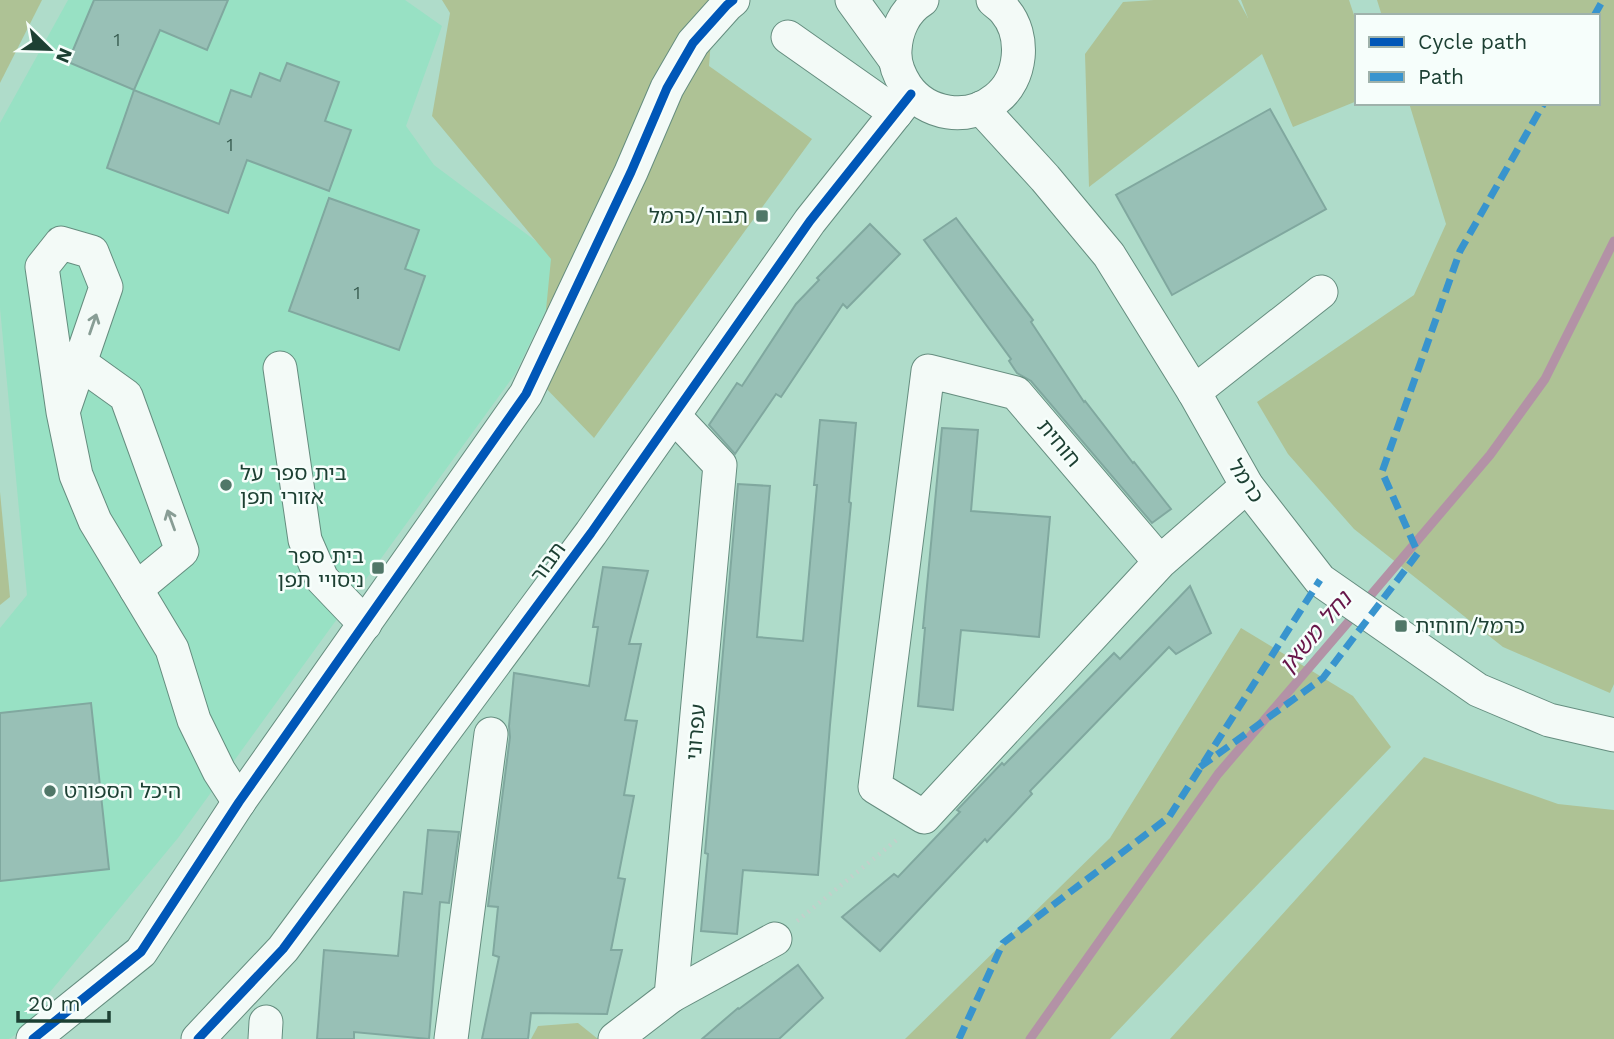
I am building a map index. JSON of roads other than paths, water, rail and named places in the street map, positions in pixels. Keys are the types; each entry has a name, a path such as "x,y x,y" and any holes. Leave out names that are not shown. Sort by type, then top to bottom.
{"street":[{"path":"33,1039 141,952 239,802 526,394 631,172 667,88 693,43 733,0"},
{"path":"852,0 894,58 904,103"},
{"path":"894,58 896,37 903,19 916,3 922,0"},
{"path":"788,37 904,103 944,112 963,113 981,108 997,99 1009,84 1017,66 1019,47 1015,29 1006,12 993,0"},
{"name":"תבור","path":"198,1039 283,949 591,533 810,220 904,103"},
{"name":"כרמל","path":"981,108 1045,178 1109,255 1194,392 1247,486 1320,580 1478,690 1549,720 1614,735"},
{"path":"63,412 106,287 92,252 61,243 42,267 63,412 76,475 95,522 172,649 194,720 219,771 239,802"},
{"path":"1194,392 1321,292"},
{"path":"80,363 126,396 182,551 136,589"},
{"path":"280,368 304,540 322,579 365,624"},
{"name":"חוחית","path":"929,371 1017,393 1160,562 924,817 875,787 929,371"},
{"name":"עפרוני","path":"671,996 720,465 674,416"},
{"path":"1160,562 1247,486"},
{"path":"452,1039 491,734"},
{"path":"615,1039 671,996 775,939"}],"waterway":[{"name":"נחל משאן","path":"1365,602 1490,455 1545,379 1614,241"},
{"name":"נחל משאן","path":"1030,1039 1218,774 1356,613"}],"place":[{"name":"תבור/כרמל","path":"762,216"},
{"name":"בית ספר על אזורי תפן","path":"226,485"},
{"name":"בית ספר ניסויי תפן","path":"378,568"},
{"name":"כרמל/חוחית","path":"1401,626"},
{"name":"היכל הספורט","path":"50,791"}]}
